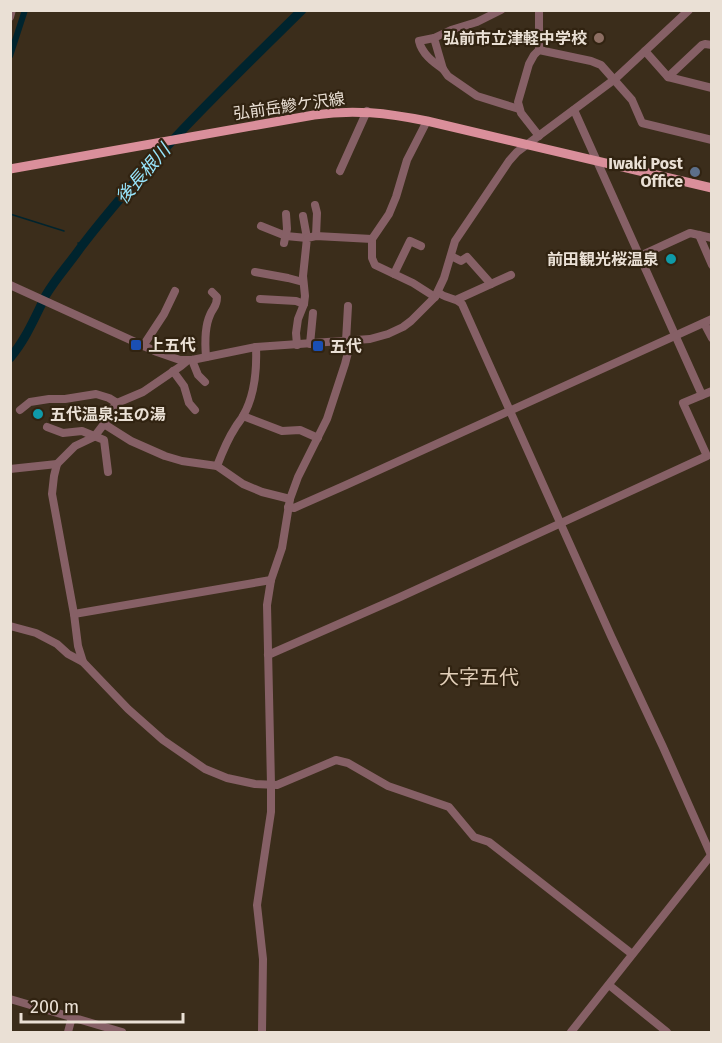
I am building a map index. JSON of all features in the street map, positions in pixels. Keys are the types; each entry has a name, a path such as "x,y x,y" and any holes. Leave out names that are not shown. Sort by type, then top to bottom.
{"main road":[{"name":"弘前岳鰺ケ沢線","path":"10,169 321,114 367,111 427,121 711,188"}],"street":[{"path":"10,17 12,10"},
{"path":"443,69 434,63 421,48 419,41 434,38 477,22 501,10"},
{"path":"538,10 539,50 529,64 518,102 519,109 539,136"},
{"path":"10,285 143,346 171,357 190,360 256,347 379,338 411,321 437,294 455,241 517,152 615,79 688,11"},
{"path":"434,38 443,69 448,76 477,96 519,109"},
{"path":"668,77 702,45 711,45"},
{"path":"539,50 601,65 632,100 642,123 711,140"},
{"path":"645,51 668,77 711,88"},
{"path":"574,110 702,395"},
{"path":"340,171 367,111"},
{"path":"427,121 406,160 396,197 372,239 372,258 375,265 437,294 458,300 462,304 711,855 571,1032"},
{"path":"315,205 316,236"},
{"path":"285,239 286,213"},
{"path":"297,345 298,319 305,296 303,276 307,238 303,216"},
{"path":"261,226 285,239 316,236 372,239"},
{"path":"640,256 690,233 711,238"},
{"path":"699,235 711,265"},
{"path":"394,274 410,242 421,246"},
{"path":"451,256 461,261 467,257 491,284"},
{"path":"255,273 303,282"},
{"path":"458,300 512,275"},
{"path":"143,346 164,314 175,291"},
{"path":"206,357 205,344 210,315 218,301 212,292"},
{"path":"260,299 296,301 304,304"},
{"path":"262,1032 263,958 257,905 271,812 267,605 271,580 282,548 289,503 298,477 327,419 345,364 348,341 348,306"},
{"path":"310,344 313,313"},
{"path":"104,424 130,441 165,456 217,466 243,484 289,503 294,508 708,321 711,338"},
{"path":"217,466 252,396 256,370 256,347"},
{"path":"82,662 52,494 57,464 75,446 94,437 117,403 143,392 190,360"},
{"path":"190,360 198,375 205,382"},
{"path":"173,371 184,386 189,403 195,410"},
{"path":"268,655 707,456 683,403 711,390"},
{"path":"20,410 30,402 96,394 117,403"},
{"path":"243,416 282,431 300,430 318,438"},
{"path":"47,427 63,433 82,431 104,440 108,472"},
{"path":"10,469 57,464"},
{"path":"74,614 271,580"},
{"path":"10,626 36,633 57,644 82,662 128,709 163,740 205,769 227,778 255,784 277,784 336,760 348,763 388,786 449,807 474,837 489,842 632,954"},
{"path":"609,985 668,1032"},
{"path":"10,999 122,1032"},
{"path":"68,1032 72,1017"}],"waterway":[{"path":"10,56 25,10"},
{"name":"後長根川","path":"10,358 26,336 50,289 106,215 187,125 302,10"},
{"path":"10,214 64,231"},
{"name":"後長根川","path":"78,243 83,246"}],"place":[{"name":"弘前市立津軽中学校","path":"599,38"},
{"name":"Iwaki Post Office","path":"695,172"},
{"name":"前田観光桜温泉","path":"671,259"},
{"name":"上五代","path":"136,345"},
{"name":"五代","path":"318,346"},
{"name":"五代温泉;玉の湯","path":"38,414"}],"district":[{"name":"大字五代","path":"479,677"}]}
